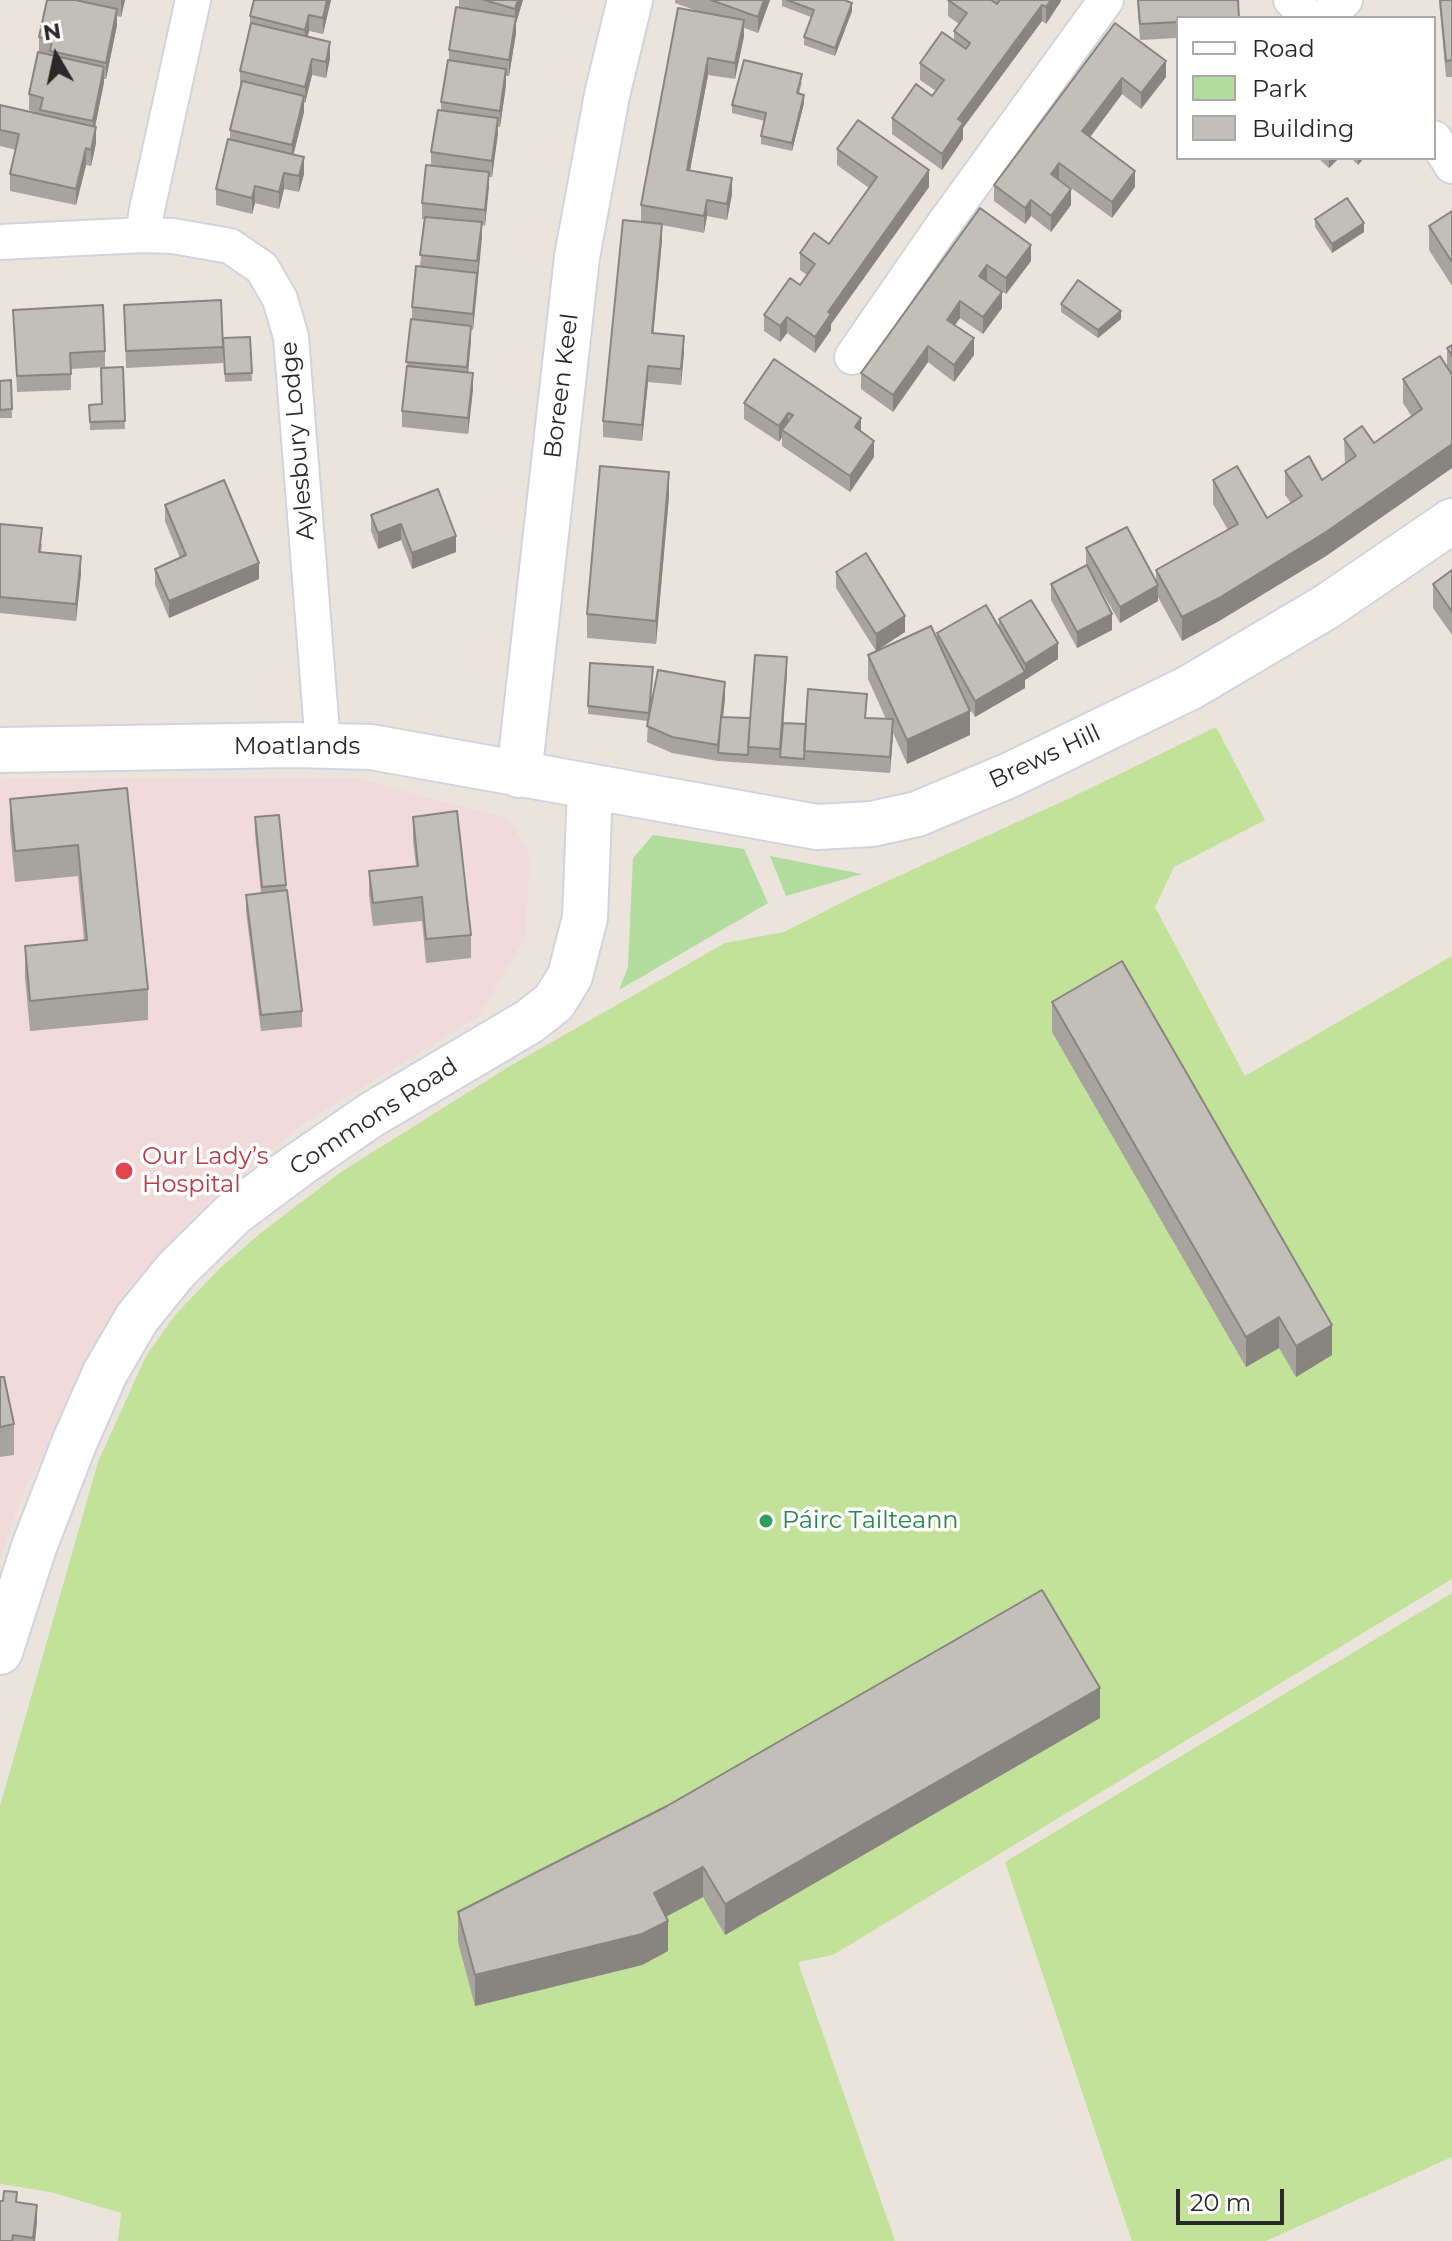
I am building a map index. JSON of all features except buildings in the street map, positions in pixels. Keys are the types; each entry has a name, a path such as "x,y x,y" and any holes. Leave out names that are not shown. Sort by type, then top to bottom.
{"street":[{"path":"144,235 193,0"},
{"name":"Boreen Keel","path":"519,775 577,257 607,95 630,0"},
{"path":"852,357 1106,0"},
{"path":"1291,0 1308,16"},
{"path":"1325,16 1345,0"},
{"path":"1436,141 1452,166"},
{"name":"Aylesbury Lodge","path":"0,242 173,236 230,246 262,268 280,299 291,337 323,745"},
{"name":"Brews Hill","path":"590,788 817,827 872,824 917,814 1010,775 1189,688 1326,607 1452,521"},
{"name":"Moatlands","path":"0,750 371,747 590,788"},
{"name":"Commons Road","path":"0,1652 34,1547 105,1373 137,1318 176,1270 234,1213 297,1166 371,1115 530,1021 554,1002 570,976 585,918 590,788"}],"shaded area":[{"name":"Our Lady’s Hospital","path":"355,778 509,819 530,856 525,938 478,1017 302,1124 193,1217 125,1292 23,1493 0,1559 0,779"}],"green space":[{"name":"Páirc Tailteann","path":"1216,727 1265,820 1174,867 1155,907 1245,1076 1452,956 1452,1579 833,1955 798,1962 895,2241 118,2241 121,2213 51,2192 0,2184 0,1806 98,1462 146,1356 176,1314 220,1268 341,1172 510,1066 725,943 784,932"},
{"path":"653,835 744,849 768,903 619,990 628,967 633,858"},
{"path":"770,856 862,874 786,896"},
{"path":"1452,1593 1452,2157 1266,2241 1132,2241 1005,1862"}],"place":[{"name":"Our Lady’s Hospital","path":"124,1171"},
{"name":"Páirc Tailteann","path":"766,1521"}]}
